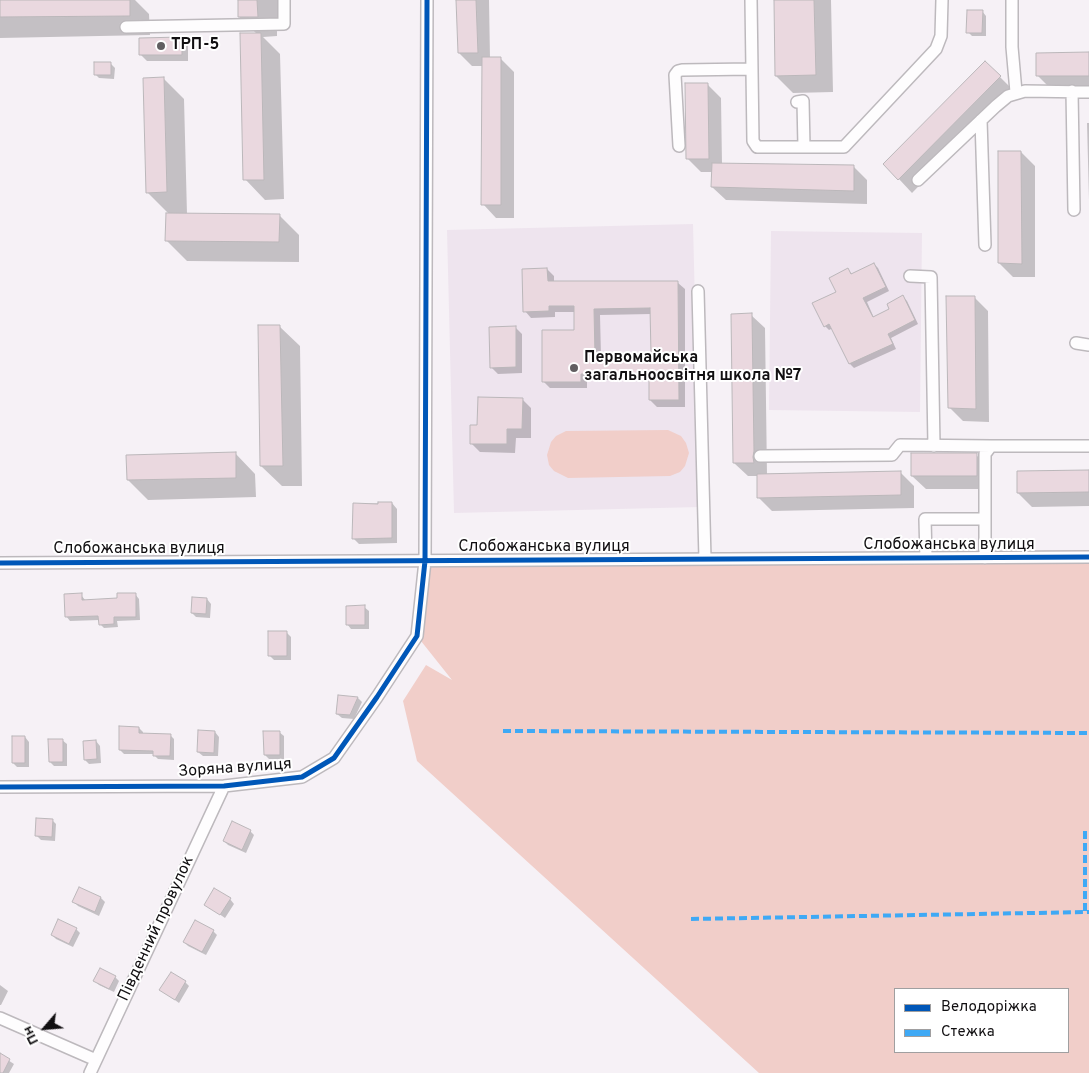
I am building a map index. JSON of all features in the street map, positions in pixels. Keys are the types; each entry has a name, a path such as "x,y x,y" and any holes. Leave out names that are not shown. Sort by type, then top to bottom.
{"street":[{"path":"126,27 284,24 284,0"},
{"name":"Зоряна вулиця","path":"0,787 224,786 302,777 334,758 417,636 425,561 427,0"},
{"path":"751,0 753,141 757,147 844,147 936,49 941,36 942,0"},
{"path":"1012,0 1012,47 1016,92"},
{"path":"678,146 675,75 678,71 751,70"},
{"path":"918,180 980,120 1016,92 1089,92"},
{"path":"1072,92 1074,210"},
{"path":"797,102 802,101 804,147"},
{"path":"980,120 984,245"},
{"path":"910,276 930,277 934,446"},
{"path":"698,291 705,559"},
{"path":"1076,343 1089,345"},
{"path":"760,456 892,455 900,445 1089,446"},
{"path":"985,558 985,454 991,446"},
{"path":"926,558 925,519 985,519"},
{"name":"Слобожанська вулиця","path":"0,563 1089,557"},
{"name":"Південний провулок","path":"90,1073 224,786"},
{"path":"0,1018 96,1060"}],"shaded area":[{"name":"Первомайська загальноосвітня школа №7","path":"693,224 700,507 454,513 447,230"},
{"path":"771,231 922,233 920,412 769,410"},
{"path":"668,430 681,436 686,443 689,453 685,466 680,472 670,476 568,478 554,471 549,465 547,455 551,442 556,436 566,431"},
{"path":"1089,557 1089,1073 759,1073 417,761 403,701 426,665 452,680 417,636 425,561"}],"building":[{"path":"0,0 130,0 130,16 0,17"},
{"path":"238,0 257,0 258,17 238,17"},
{"path":"456,0 476,0 478,53 458,53"},
{"path":"774,0 814,0 816,75 775,76"},
{"path":"967,10 983,10 982,33 966,33"},
{"path":"240,33 261,33 264,180 243,180"},
{"name":"ТРП-5","path":"182,37 182,55 139,55 139,38"},
{"path":"1089,52 1089,76 1036,76 1036,53"},
{"path":"482,57 501,57 501,205 481,205"},
{"path":"985,61 1001,76 898,180 883,164"},
{"path":"94,62 111,62 111,75 94,75"},
{"path":"164,77 167,192 146,193 143,78"},
{"path":"685,83 708,83 709,159 686,159"},
{"path":"998,151 1021,151 1022,264 998,263"},
{"path":"712,163 854,165 854,191 711,187"},
{"path":"166,213 280,214 279,242 165,241"},
{"path":"874,263 886,287 863,298 873,317 889,309 887,304 903,295 915,320 888,334 893,344 849,364 829,324 824,327 812,303 836,292 829,278 848,268 851,274"},
{"path":"547,268 548,281 678,281 679,400 649,400 649,374 581,374 581,382 542,382 542,330 574,330 574,306 549,306 549,311 523,312 522,269","holes":["650,308 651,354 595,355 594,309"]},
{"path":"946,296 975,296 976,409 948,408"},
{"path":"752,313 754,463 733,463 731,314"},
{"path":"258,325 280,325 283,466 260,466"},
{"path":"516,326 516,367 490,368 489,327"},
{"path":"478,397 523,398 522,429 507,429 507,444 470,444 470,425 477,425"},
{"path":"236,452 236,478 127,480 126,455"},
{"path":"911,453 977,453 977,476 911,476"},
{"path":"1089,470 1089,492 1017,493 1017,471"},
{"path":"901,471 901,495 757,498 757,474"},
{"path":"378,502 392,502 392,538 352,539 353,503 378,504"},
{"path":"82,593 82,600 117,598 117,593 136,593 136,617 114,617 114,624 99,625 98,616 65,617 64,594"},
{"path":"192,597 207,598 206,614 191,613"},
{"path":"365,605 365,625 346,625 346,606"},
{"path":"268,631 287,631 287,656 268,656"},
{"path":"338,695 358,697 350,715 336,714"},
{"path":"119,726 139,727 139,733 171,734 170,756 153,756 153,751 119,750"},
{"path":"198,730 215,731 214,753 197,752"},
{"path":"263,731 280,731 280,755 264,755"},
{"path":"12,736 25,736 25,763 12,763"},
{"path":"48,739 63,739 63,762 49,762"},
{"path":"96,740 97,759 84,760 83,741"},
{"path":"36,818 53,819 52,837 35,836"},
{"path":"232,821 251,830 242,850 223,841"},
{"path":"79,887 101,897 95,912 72,902"},
{"path":"214,888 231,898 220,915 204,905"},
{"path":"58,919 77,928 69,944 51,935"},
{"path":"195,920 214,930 202,952 183,942"},
{"path":"100,968 116,976 109,989 93,981"},
{"path":"171,972 186,981 175,1000 159,990"},
{"path":"0,1053 10,1059 3,1073 0,1073"}],"marked path":[{"path":"503,731 1089,733"},
{"path":"1085,831 1085,912"},
{"path":"691,919 1089,912"}],"cycle path":[{"path":"0,787 224,786 302,777 334,758 417,636 425,561 427,0"},
{"path":"0,563 1089,557"}],"place":[{"name":"ТРП-5","path":"161,46"},
{"name":"Первомайська загальноосвітня школа №7","path":"574,368"}]}
